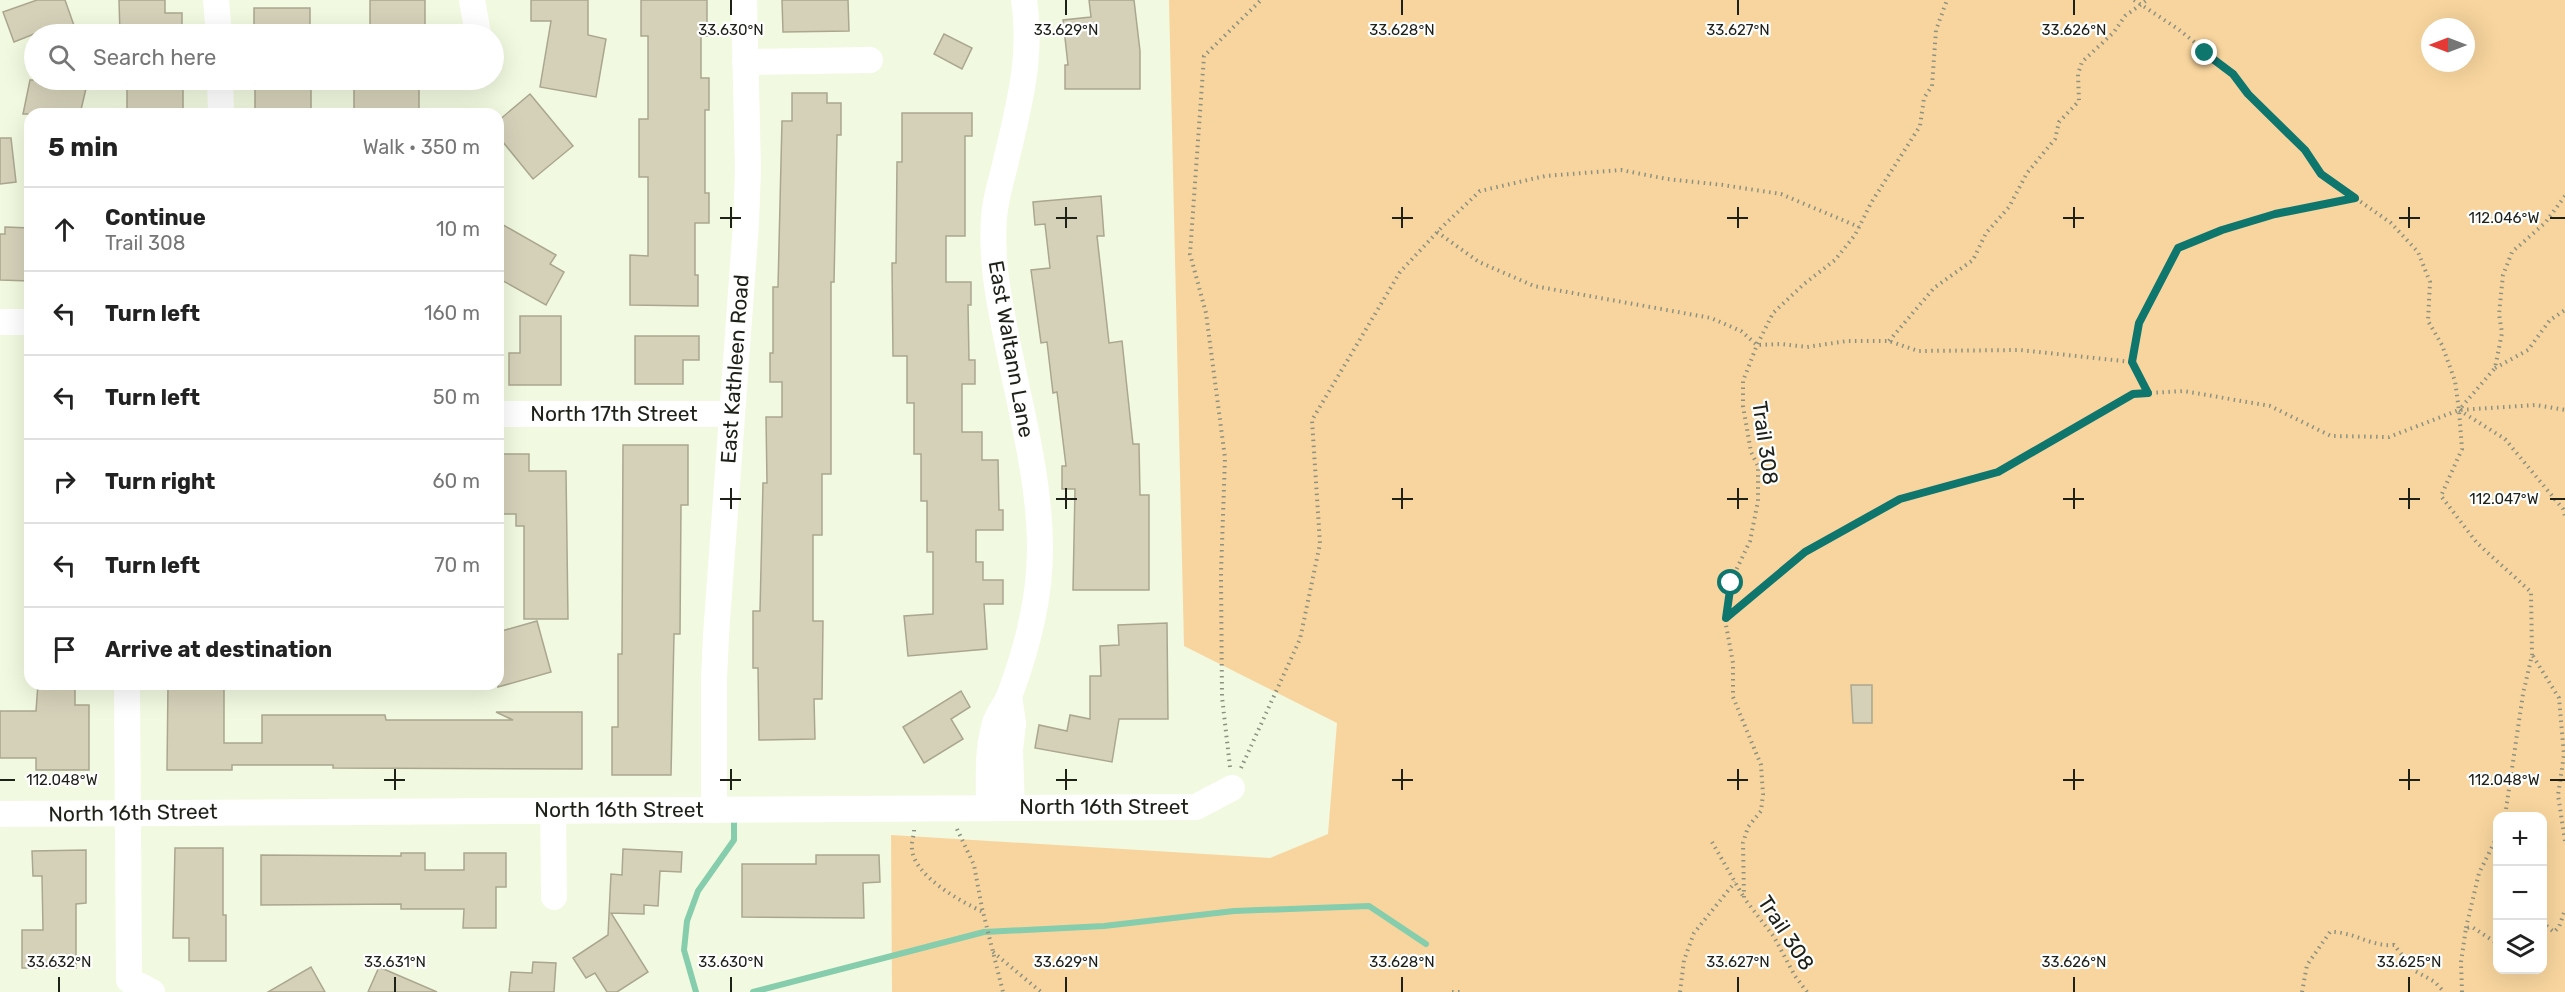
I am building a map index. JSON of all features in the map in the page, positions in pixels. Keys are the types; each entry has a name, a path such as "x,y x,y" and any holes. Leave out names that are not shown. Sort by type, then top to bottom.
{"street":[{"path":"216,0 218,24"},
{"path":"472,0 476,24"},
{"name":"East Kathleen Road","path":"714,810 714,679 730,414 746,224 748,169 744,0"},
{"name":"East Waltann Lane","path":"1001,808 1002,735 994,724 1009,696 1034,610 1038,592 1040,547 1039,506 997,292 993,255 994,216 1028,58 1024,0"},
{"path":"745,63 870,60"},
{"path":"220,90 221,108"},
{"path":"0,322 24,322"},
{"name":"North 17th Street","path":"504,414 730,414"},
{"path":"127,690 129,980 152,992"},
{"name":"North 16th Street","path":"0,814 1196,807 1232,788"},
{"path":"553,811 554,897"}],"path":[{"path":"1232,788 1221,697 1221,573 1225,458 1206,313 1190,254 1204,56 1261,0"},
{"name":"Trail 308","path":"1807,992 1795,976 1774,937 1744,898 1743,843 1748,827 1761,811 1763,794 1761,765 1733,697 1733,663 1726,618 1731,583 1750,541 1758,501 1758,465 1751,452 1743,406 1743,381 1773,313 1834,260 1855,235 1871,204 1920,126 1924,98 1932,86 1936,30 1947,0"},
{"path":"2134,0 2178,29 2233,74 2248,94 2305,150 2321,174 2391,223 2418,252 2430,282 2428,321 2442,345 2455,381 2459,410 2462,449 2441,496 2476,543 2531,592 2532,655 2523,694 2506,812"},
{"path":"1889,341 1934,288 1973,261 1986,233 2009,207 2027,173 2055,139 2059,122 2079,101 2078,74 2082,62 2114,32 2125,16 2147,0"},
{"path":"1232,788 1300,639 1320,544 1312,420 1400,272 1480,191 1545,176 1621,170 1781,195 1859,226"},
{"path":"2495,368 2502,333 2499,314 2503,275 2512,252 2545,223 2565,196"},
{"path":"2148,393 2132,362 2139,323 2178,248 2222,230 2275,214 2355,198"},
{"path":"1437,232 1479,262 1534,286 1711,318 1741,331 1757,345 1781,344 1807,347 1847,341 1889,341 1918,351 2020,350 2132,362"},
{"path":"2459,410 2495,368 2528,350 2550,320 2565,310"},
{"path":"1726,618 1805,552 1900,499 1998,472 2133,394 2184,391 2270,406 2331,436 2389,437 2459,410 2536,405 2565,410"},
{"path":"2459,410 2505,439 2563,509 2565,516"},
{"path":"2532,655 2559,698 2564,755 2558,795 2565,841"},
{"path":"958,808 956,827 974,865 1003,992"},
{"path":"918,809 912,849 917,865 942,889 983,912"},
{"path":"1712,842 1744,898"},
{"path":"2462,992 2461,962 2466,928 2478,873 2493,844"},
{"path":"1680,992 1684,960 1694,933 1735,882"},
{"path":"2547,926 2554,932 2559,927 2565,910"},
{"path":"2466,928 2472,927 2493,941"},
{"path":"2302,992 2307,965 2330,932 2342,932 2382,946 2394,945 2415,971 2434,982 2445,992"},
{"path":"993,951 1031,986 1041,992"},
{"path":"1452,992 1463,992"}],"shaded area":[{"path":"1169,0 2565,0 2565,992 892,992 891,835 1270,858 1328,834 1337,723 1184,646"}],"building":[{"path":"37,0 65,0 73,24 24,24 24,38 14,42 3,12"},
{"path":"119,0 165,0 165,13 182,13 182,24 120,24"},
{"path":"370,0 425,0 425,24 370,24"},
{"path":"531,0 588,0 588,35 606,39 596,97 540,87 551,21 531,21"},
{"path":"641,0 707,0 707,36 701,36 701,78 709,78 709,110 705,110 705,193 709,193 709,223 695,223 695,275 698,275 698,306 630,305 630,255 648,256 648,177 639,177 639,119 648,119 648,36 641,36"},
{"path":"782,0 848,0 849,31 783,32"},
{"path":"1089,0 1134,0 1140,51 1140,89 1065,89 1065,65 1068,65 1063,20 1091,17"},
{"path":"254,8 310,8 310,24 254,24"},
{"path":"944,34 972,48 962,69 934,54"},
{"path":"28,90 86,90 81,108 24,108"},
{"path":"127,90 183,90 183,108 127,108"},
{"path":"255,90 311,90 311,108 255,108"},
{"path":"354,90 419,90 419,108 354,108"},
{"path":"792,93 827,93 827,103 841,103 841,135 837,135 834,282 831,282 831,474 822,474 822,535 813,535 813,621 823,621 822,699 814,699 815,739 759,740 758,668 753,668 753,611 760,611 763,483 767,483 766,417 782,417 782,382 770,382 770,353 773,353 773,287 778,287 782,121 792,121"},
{"path":"530,94 573,146 533,179 504,143 504,116"},
{"path":"902,113 972,113 972,136 965,136 965,236 946,236 946,282 971,282 971,305 968,305 969,360 975,360 975,384 962,384 962,432 982,432 982,460 998,460 999,510 1003,510 1003,530 976,530 976,562 983,562 983,580 1003,580 1003,604 984,604 987,649 908,656 904,616 933,614 933,552 927,552 927,501 921,501 921,454 914,454 914,403 907,403 907,356 893,356 892,263 896,263 897,162 902,162"},
{"path":"0,138 11,138 16,182 0,184"},
{"path":"1101,196 1104,236 1097,236 1109,343 1122,341 1133,444 1139,444 1140,495 1149,495 1149,590 1073,590 1075,489 1062,489 1062,466 1066,466 1057,392 1053,393 1047,342 1041,343 1031,270 1050,268 1045,224 1035,225 1033,202"},
{"path":"504,225 556,255 550,264 564,272 546,305 504,281"},
{"path":"5,227 24,228 24,281 0,280 0,234 5,234"},
{"path":"520,316 561,316 561,385 509,385 509,353 520,353"},
{"path":"635,336 699,336 699,360 683,360 683,384 635,384"},
{"path":"623,445 688,445 688,505 681,505 680,634 674,634 671,775 612,775 612,727 618,727 618,654 622,654"},
{"path":"504,454 529,454 529,471 566,471 568,619 524,619 524,526 516,526 516,514 504,514"},
{"path":"537,621 551,672 504,685 504,630"},
{"path":"1167,623 1168,719 1119,719 1112,762 1035,748 1039,725 1067,731 1070,715 1090,719 1090,676 1101,676 1100,646 1119,645 1118,625"},
{"path":"1851,685 1872,685 1872,723 1853,723"},
{"path":"38,690 75,690 75,705 89,705 89,770 36,770 36,758 0,758 0,711 36,711"},
{"path":"168,690 224,690 224,743 262,743 262,715 385,715 386,720 513,720 496,712 582,712 582,769 333,768 333,765 232,765 232,770 167,770"},
{"path":"961,691 970,707 951,719 963,739 924,763 903,727"},
{"path":"175,848 223,848 226,961 189,961 189,938 173,938"},
{"path":"623,849 682,852 681,872 660,871 658,906 644,905 644,914 611,913 648,972 617,992 607,992 595,973 586,978 573,958 608,935 611,874 622,875"},
{"path":"86,850 86,903 76,904 76,968 22,968 22,930 43,930 42,876 33,876 32,851"},
{"path":"401,853 425,853 425,870 464,870 464,853 506,853 506,887 496,887 496,928 463,928 464,909 401,909 401,904 261,905 261,855 401,856"},
{"path":"816,855 879,855 880,882 863,883 864,918 742,917 742,864 816,864"},
{"path":"533,962 556,963 554,992 509,992 511,972 532,973"},
{"path":"311,967 325,992 268,992"},
{"path":"379,967 437,992 368,992"}],"waterway":[{"path":"696,992 684,950 687,921 698,891 734,840 734,816"},
{"path":"753,992 984,932 1104,926 1234,911 1369,906 1426,944"}],"route":[{"path":"1731,583 1726,618 1805,552 1900,499 1998,472 2133,394 2148,393 2132,362 2139,323 2178,248 2222,230 2275,214 2355,198 2321,174 2305,150 2248,94 2233,74 2205,53"}]}
